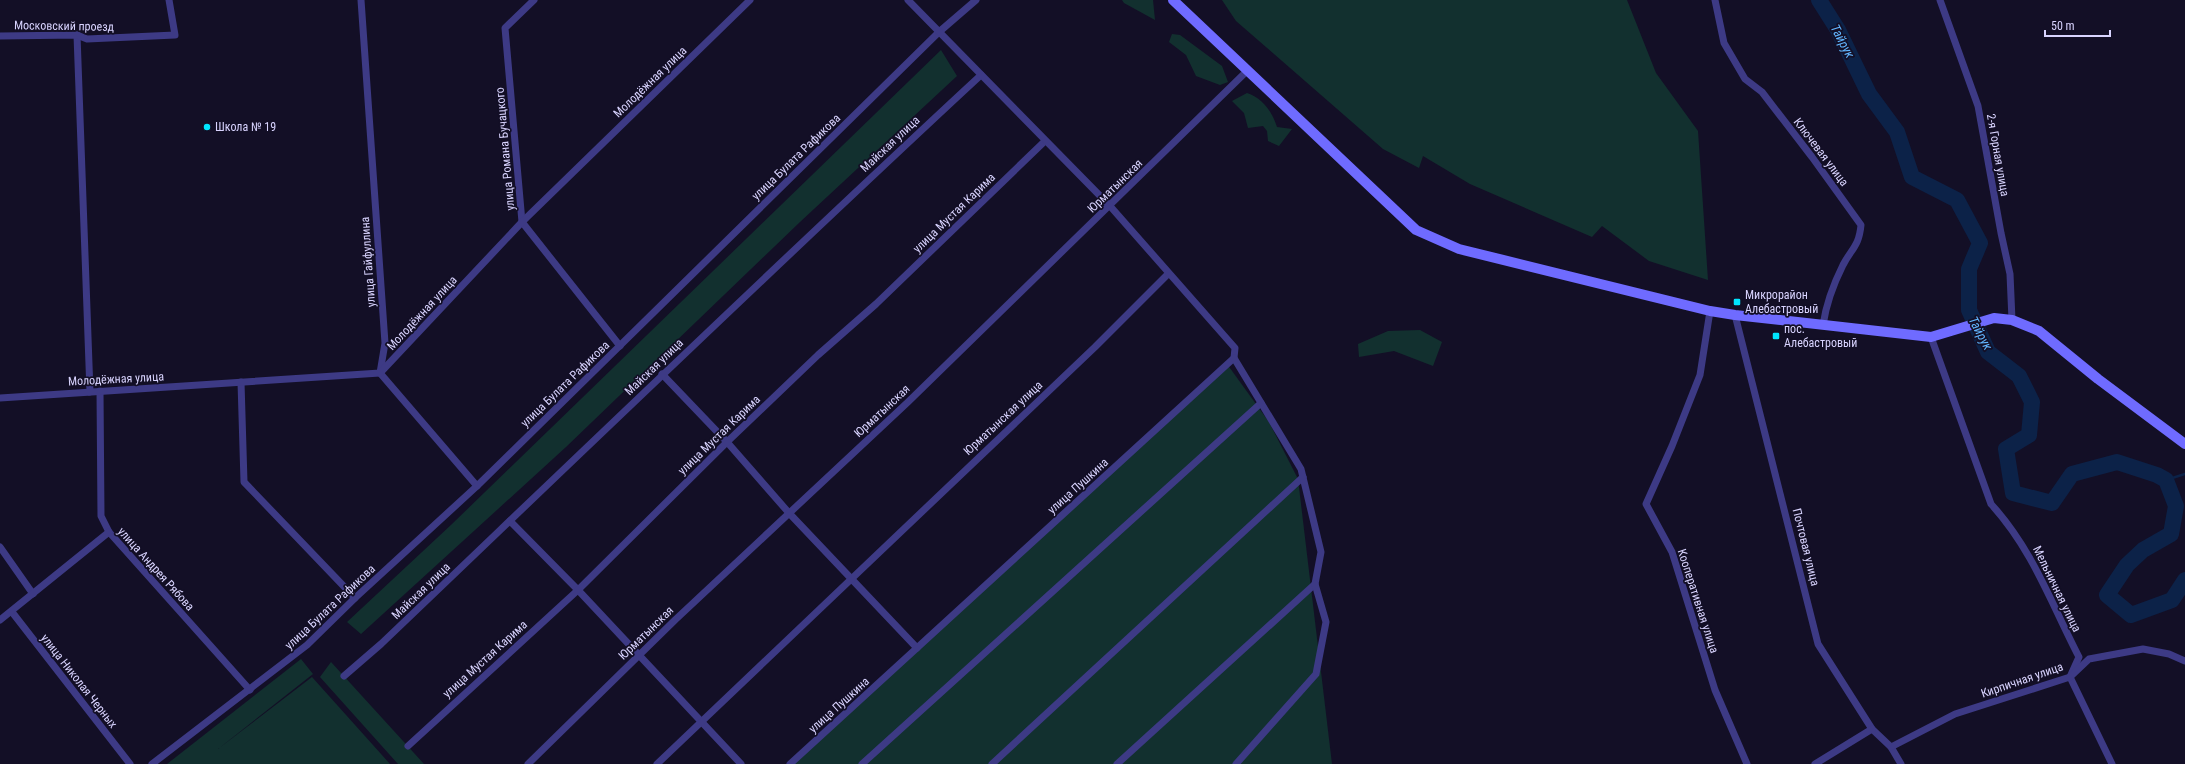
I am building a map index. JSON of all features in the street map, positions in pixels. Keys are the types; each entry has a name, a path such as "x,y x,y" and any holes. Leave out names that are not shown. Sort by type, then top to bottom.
{"street":[{"name":"Московский проезд","path":"0,36 77,35 87,39 175,35 169,0"},
{"name":"улица Гайфуллина","path":"361,0 385,343 380,374"},
{"name":"улица Романа Бучацкого","path":"534,0 505,28 522,222 620,346"},
{"name":"Молодёжная улица","path":"0,398 380,374 522,222 750,0"},
{"path":"908,0 1110,206 1168,274 1235,348 1234,358 1301,469 1321,552 1315,584 1326,622 1316,674 1236,764"},
{"name":"улица Булата Рафикова","path":"152,764 307,645 355,598 477,486 939,32 976,0"},
{"path":"1173,0 1416,230 1458,249 1710,311 1736,315 1931,337 1994,318 2012,320 2039,331 2185,444"},
{"name":"Ключевая улица","path":"1715,0 1724,44 1745,79 1762,92 1812,157 1861,225 1860,240 1843,264 1825,310 1823,325"},
{"name":"2-я Горная улица","path":"1940,0 1978,106 2010,274 2012,320"},
{"path":"77,35 90,392"},
{"name":"Юрматынская","path":"528,764 638,656 908,402 1248,70"},
{"name":"Майская улица","path":"344,676 600,436 662,374 981,75"},
{"name":"улица Мустая Карима","path":"408,746 578,590 727,442 818,355 876,304 1045,141"},
{"name":"Юрматынская улица","path":"657,764 1095,347 1168,274"},
{"name":"Кооперативная улица","path":"1710,311 1700,375 1672,446 1646,504 1672,552 1715,690 1747,764"},
{"name":"Почтовая улица","path":"1736,315 1818,644 1872,729 1891,747 1901,764"},
{"name":"Мельничная улица","path":"1931,337 1991,504 2010,524 2033,559 2079,657 2070,677"},
{"name":"улица Пушкина","path":"790,764 1234,358"},
{"path":"380,374 477,486"},
{"path":"662,374 727,442 789,513 917,648"},
{"path":"241,382 244,482 355,598"},
{"name":"улица Андрея Рябова","path":"100,391 101,516 108,532 250,690"},
{"path":"862,764 1261,403"},
{"path":"992,764 1303,477"},
{"path":"510,521 578,590 700,723 740,764"},
{"path":"0,620 12,612 108,532"},
{"path":"0,547 33,594"},
{"path":"1117,764 1315,584"},
{"name":"улица Николая Черных","path":"12,612 130,764"},
{"name":"Кирпичная улица","path":"1891,747 1955,714 2070,677 2089,659 2143,649 2169,654 2185,661"},
{"path":"2070,677 2112,764"},
{"path":"1815,764 1872,729"}],"green space":[{"path":"1122,0 1153,0 1155,20 1124,3"},
{"path":"1222,0 1627,0 1656,73 1698,131 1708,280 1649,261 1602,226 1592,237 1470,184 1423,156 1419,168 1383,149 1236,21"},
{"path":"1172,34 1180,35 1222,66 1228,82 1220,85 1196,76 1186,55 1169,42"},
{"path":"941,50 957,76 800,222 566,447 361,634 347,622 452,524"},
{"path":"1247,93 1257,98 1266,106 1277,127 1292,129 1279,146 1268,141 1267,131 1263,126 1248,128 1244,113 1232,101"},
{"path":"1420,330 1442,342 1433,366 1394,351 1359,357 1358,344 1388,331"},
{"path":"1227,364 1269,422 1298,479 1332,764 792,764"},
{"path":"301,659 313,674 218,749 312,677 390,764 167,764"},
{"path":"331,662 424,764 398,764 320,677"}],"waterway":[{"name":"Тайрук","path":"1819,0 1838,30 1869,94 1897,132 1912,177 1957,200 1980,243 1969,269 1969,310 1988,352 2019,376 2032,402 2029,435 2006,449 2013,493 2052,503 2072,474 2117,462 2157,475 2166,480 2176,506 2171,534 2143,550 2127,565 2107,595 2131,615 2172,600 2185,580"},
{"path":"2166,480 2185,474"}],"place":[{"name":"Школа № 19","path":"207,127"},
{"name":"Микрорайон Алебастровый","path":"1737,302"},
{"name":"пос. Алебастровый","path":"1776,336"}]}
